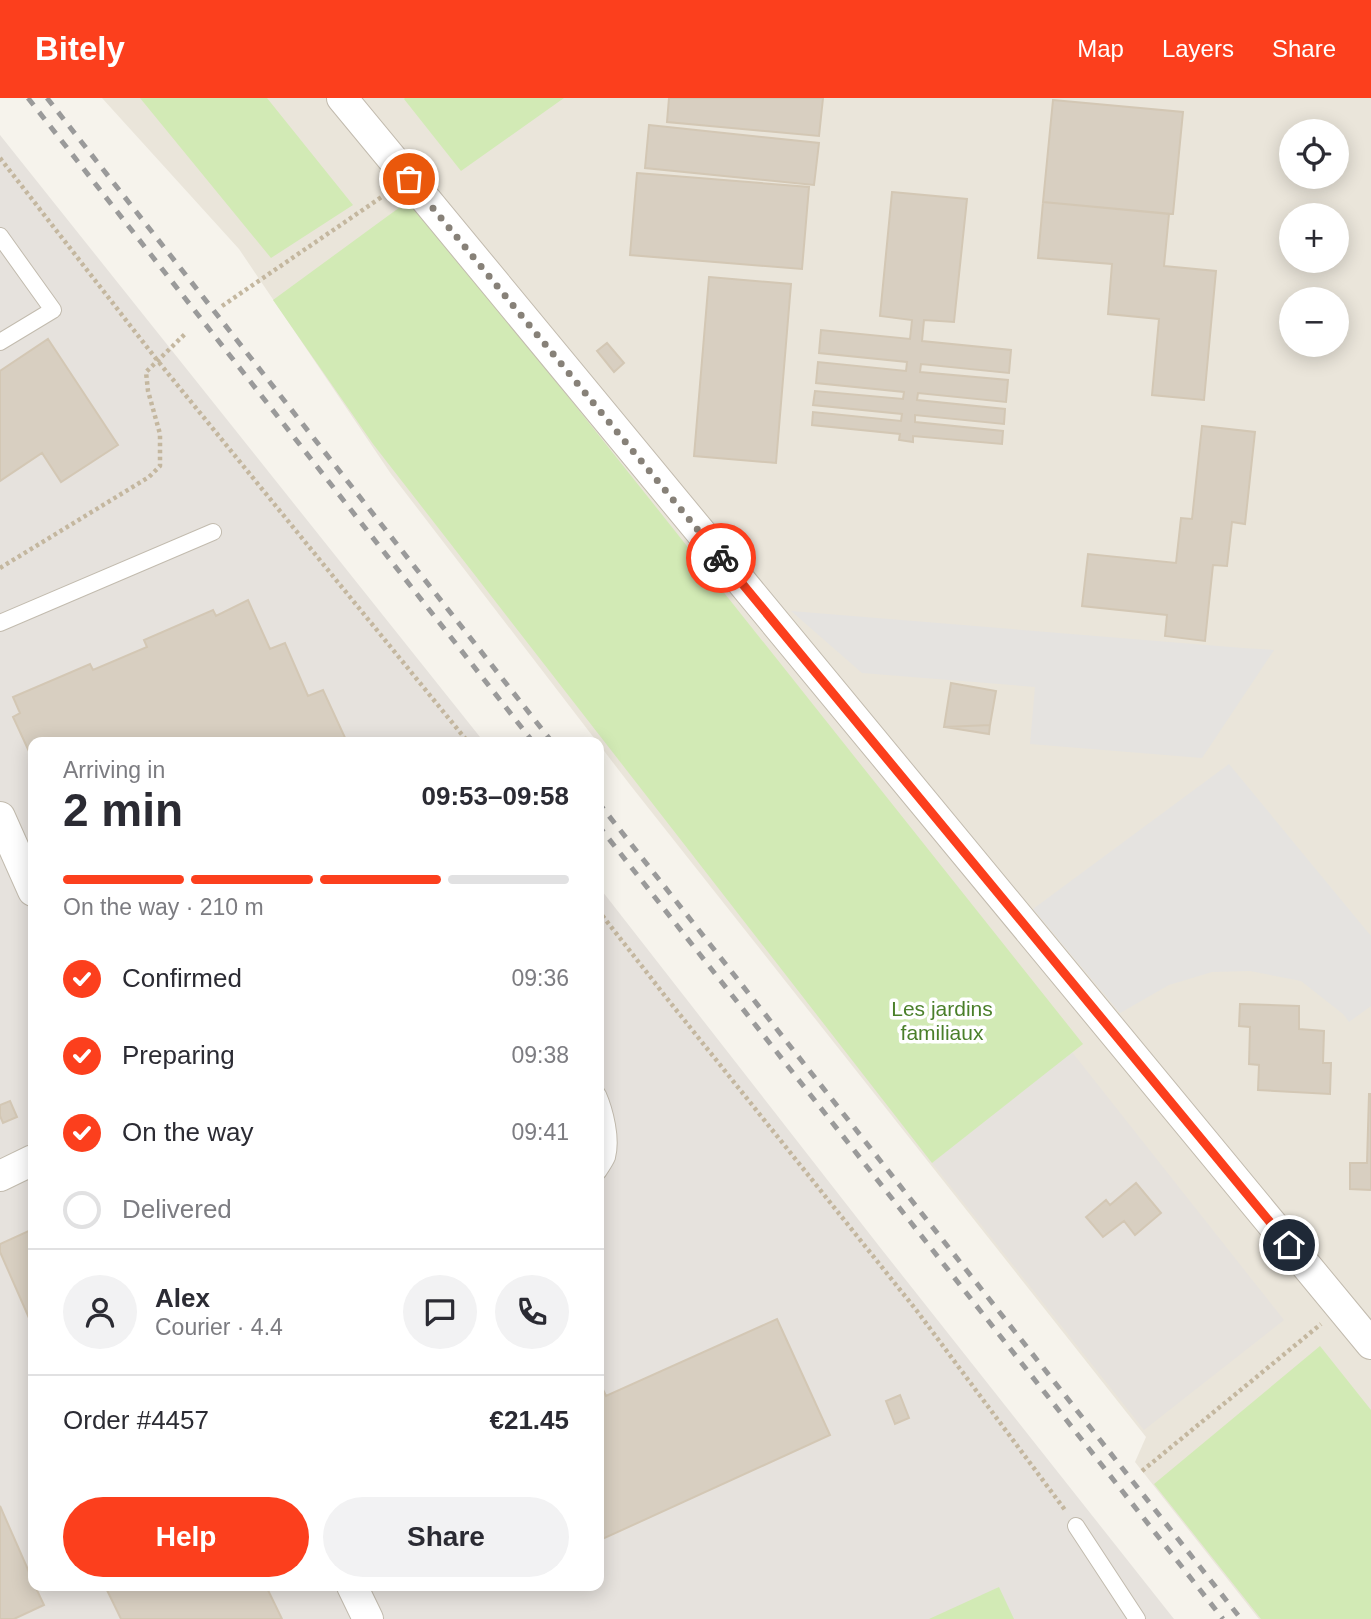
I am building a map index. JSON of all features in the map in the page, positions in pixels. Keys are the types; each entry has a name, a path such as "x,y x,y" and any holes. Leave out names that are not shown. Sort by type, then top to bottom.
{"street":[{"path":"342,98 1371,1344"},
{"path":"0,817 28,880"},
{"path":"0,1176 28,1162"},
{"path":"354,1591 368,1619"}],"lane":[{"path":"0,236 53,310 0,342"},
{"path":"0,623 213,532"},
{"path":"604,1112 607,1156 604,1161"},
{"path":"1076,1525 1137,1619"}],"path":[{"path":"0,158 157,360 464,737"},
{"path":"222,306 409,179"},
{"path":"0,568 149,477 160,466 160,434 148,391 146,372 186,334"},
{"path":"604,918 917,1311 1076,1525"},
{"path":"1143,1471 1311,1333"}],"shaded area":[{"path":"102,98 1371,98 1371,1619 1259,1619 1135,1462 1146,1437 631,786 604,751 604,737 593,737 391,474 239,249"},
{"path":"0,135 480,737 28,737 28,1591 604,1591 604,893 1174,1619 0,1619"},
{"path":"791,611 1274,650 1202,758 1030,744 1035,687 862,673"},
{"path":"1229,764 1371,936 1371,1006 1349,1022 1343,1014 1301,981 1250,971 1212,972 1169,985 1120,1013 1033,909"},
{"path":"1072,1052 1284,1320 1144,1430 932,1163"}],"green space":[{"path":"140,98 267,98 353,205 271,258"},
{"path":"405,98 564,98 461,171"},
{"name":"Les jardins familiaux","path":"411,199 1083,1044 932,1163 604,741 604,737 601,737 373,444 273,300"},
{"path":"1320,1346 1371,1410 1371,1619 1261,1619 1154,1484"},
{"path":"999,1587 1014,1619 929,1619"}],"building":[{"path":"669,98 823,98 819,136 667,122"},
{"path":"1053,100 1183,112 1173,214 1043,202"},
{"path":"649,125 819,143 814,185 645,168"},
{"path":"637,173 809,187 802,269 630,255"},
{"path":"892,192 967,199 954,322 924,320 922,341 1011,350 1009,373 921,364 920,372 1008,380 1006,402 918,393 917,400 1005,409 1004,424 915,415 915,422 1003,431 1002,444 913,436 913,442 899,440 900,434 812,425 813,412 901,421 902,414 813,405 815,391 903,399 904,392 816,383 818,362 906,371 907,362 819,353 821,330 910,339 912,320 880,316"},
{"path":"1043,202 1169,214 1164,266 1216,271 1204,400 1152,395 1159,319 1108,314 1112,264 1038,258"},
{"path":"709,277 791,284 776,463 694,456"},
{"path":"48,339 118,445 61,482 42,453 0,481 0,371"},
{"path":"607,343 624,363 614,372 597,351"},
{"path":"1202,426 1255,432 1245,524 1232,522 1227,566 1213,565 1205,641 1165,636 1167,615 1082,606 1088,554 1176,563 1181,518 1192,519"},
{"path":"248,600 270,649 285,643 308,696 323,690 345,737 28,737 28,749 13,717 20,713 13,697 90,664 93,670 147,647 144,640 213,610 216,616"},
{"path":"951,683 996,691 990,725 944,727"},
{"path":"990,725 989,734 945,727"},
{"path":"1240,1004 1299,1006 1299,1029 1324,1031 1323,1063 1331,1063 1330,1094 1258,1090 1259,1065 1249,1064 1250,1027 1239,1026"},
{"path":"1369,1094 1371,1190 1350,1189 1350,1163 1367,1163"},
{"path":"10,1101 17,1117 3,1123 0,1105"},
{"path":"1136,1183 1161,1213 1135,1235 1124,1221 1103,1237 1086,1217 1106,1200 1110,1205"},
{"path":"28,1231 28,1316 0,1252 0,1244"},
{"path":"777,1319 830,1435 604,1538 604,1392 606,1396"},
{"path":"900,1395 909,1418 895,1424 886,1401"},
{"path":"0,1506 28,1570 28,1591 37,1591 44,1605 14,1619 0,1619"},
{"path":"107,1591 268,1591 282,1619 121,1619"}],"railway":[{"path":"28,98 529,737"},
{"path":"47,98 548,737"},
{"path":"604,810 1241,1619"},
{"path":"604,833 1223,1619"}],"way so far":[{"path":"409,179 721,558"}],"route":[{"path":"721,558 1289,1245"}]}
